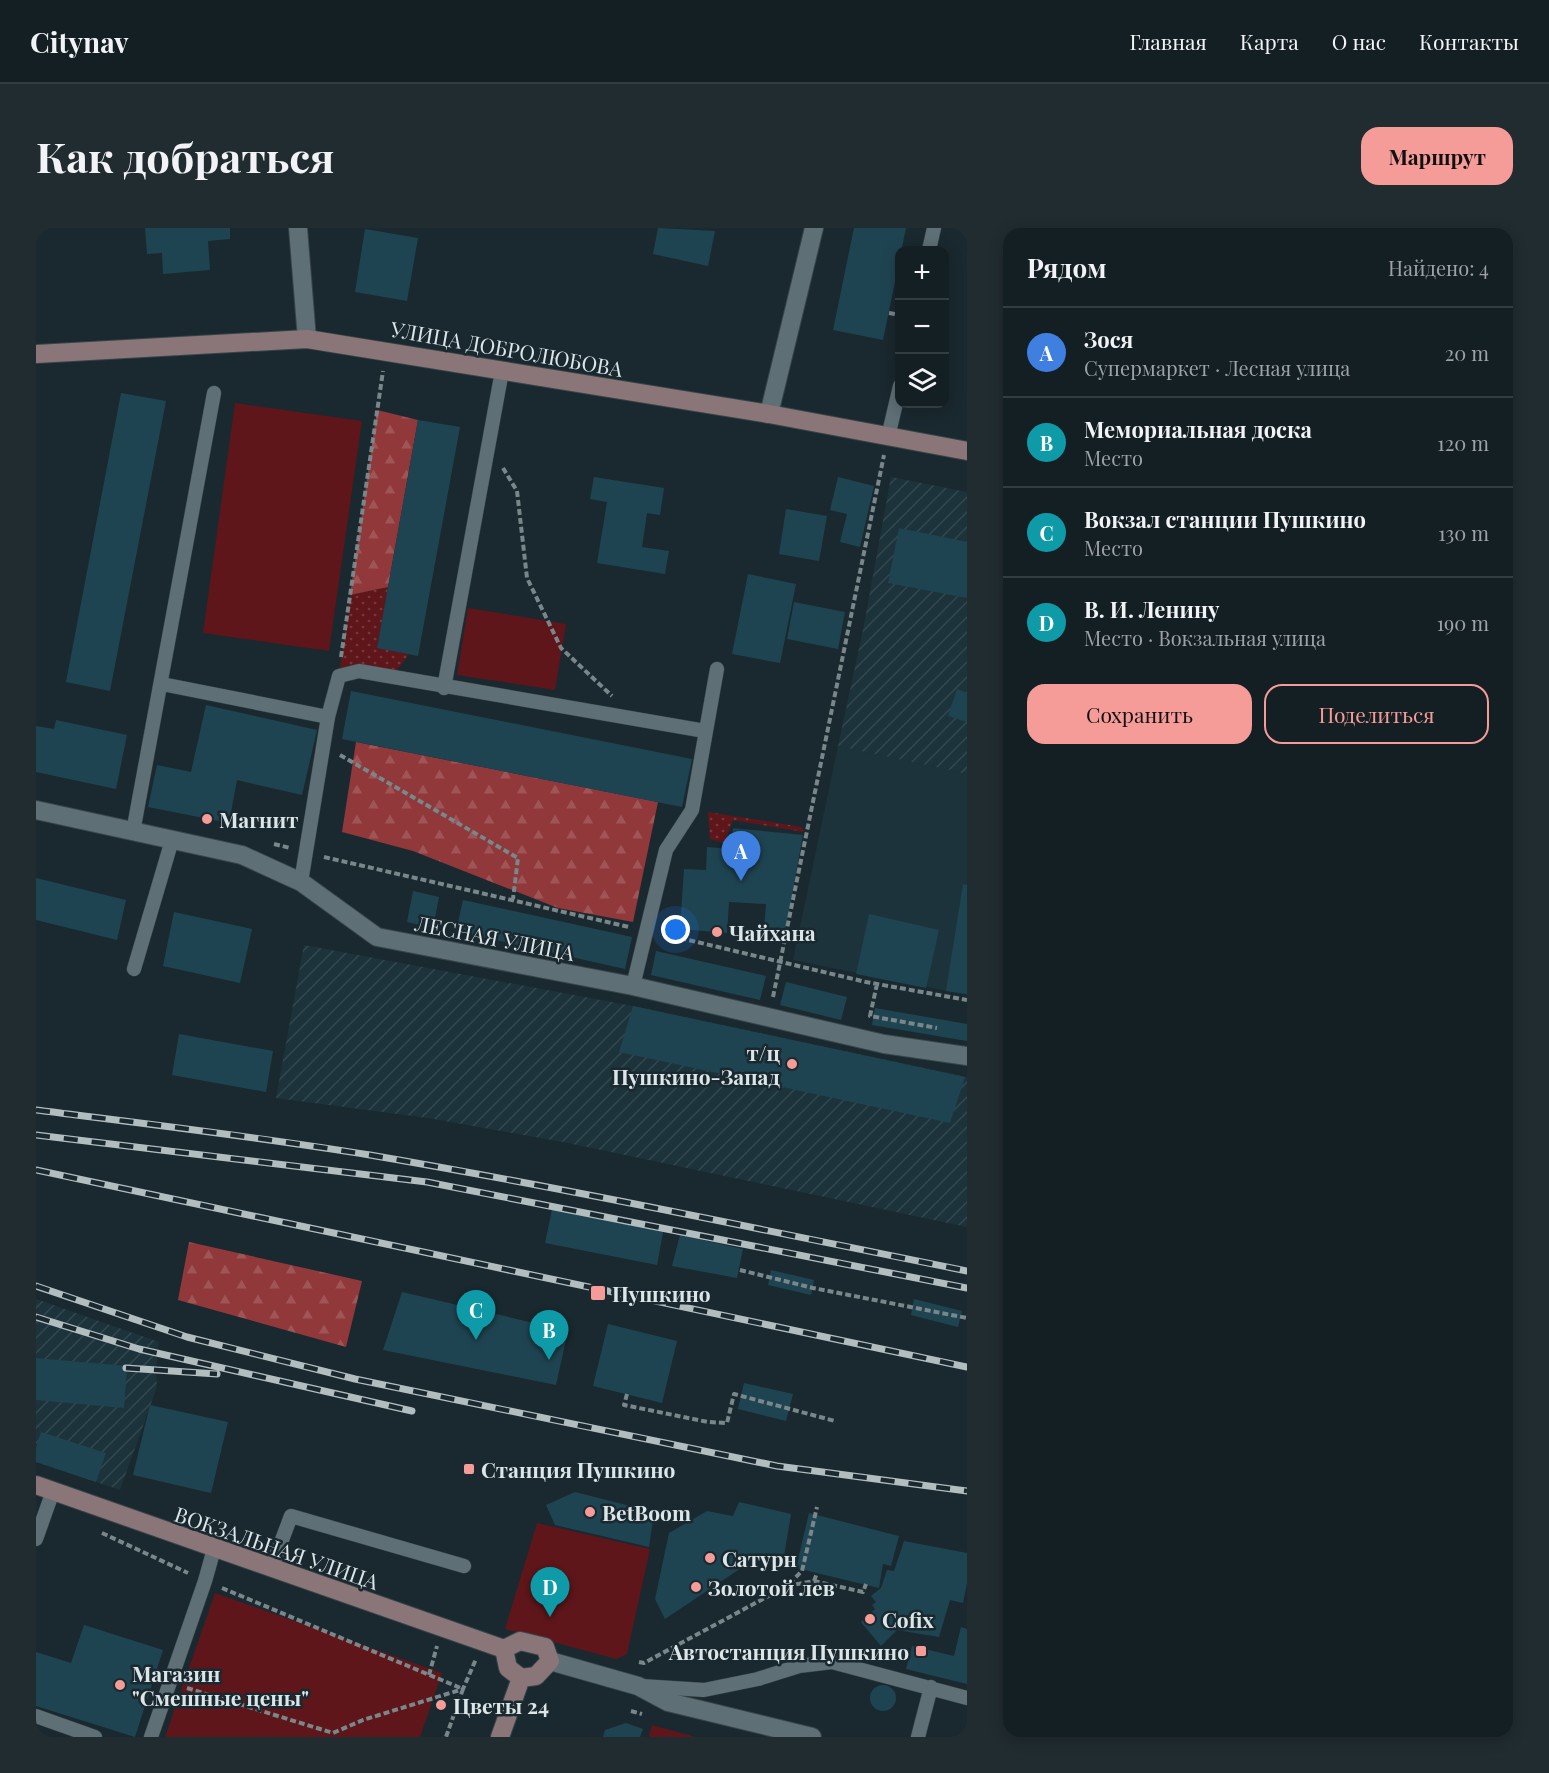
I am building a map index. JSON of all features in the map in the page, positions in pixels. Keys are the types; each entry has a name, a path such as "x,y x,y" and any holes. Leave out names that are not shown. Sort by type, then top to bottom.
{"street":[{"path":"298,228 307,339"},
{"path":"770,414 814,228"},
{"name":"УЛИЦА ДОБРОЛЮБОВА","path":"36,354 307,339 770,414 967,451"},
{"name":"ЛЕСНАЯ УЛИЦА","path":"36,810 242,855 301,882 377,937 633,986 770,1015 884,1044 967,1056"},
{"name":"ВОКЗАЛЬНАЯ УЛИЦА","path":"44,1488 504,1649 520,1641 545,1647 550,1661 638,1686 668,1702 812,1737"},
{"path":"504,1649 508,1668 521,1678 536,1676 550,1661"},
{"path":"500,1737 521,1678"}],"lane":[{"path":"930,246 934,228"},
{"path":"444,688 502,371"},
{"path":"133,832 214,393"},
{"path":"888,437 895,407"},
{"path":"633,986 666,850 693,810 717,669"},
{"path":"301,882 328,717 339,676 359,671 444,688 705,731"},
{"path":"162,684 328,717"},
{"path":"700,688 714,684"},
{"path":"134,969 172,840"},
{"path":"36,1539 44,1488"},
{"path":"271,1569 291,1516 464,1566"},
{"path":"152,1737 206,1581 214,1549"},
{"path":"638,1686 704,1690 758,1679 799,1666 832,1662 967,1698"},
{"path":"918,1737 931,1688"},
{"path":"36,1716 95,1737"}],"path":[{"path":"889,313 895,314"},
{"path":"339,676 386,350"},
{"path":"770,1015 888,437"},
{"path":"489,444 516,491 527,578 561,648 636,719"},
{"path":"324,746 518,858 513,899"},
{"path":"877,984 870,1016 921,1025"},
{"path":"740,1270 813,1288 967,1318"},
{"path":"627,1394 624,1405 708,1422 727,1423 734,1394 835,1421"},
{"path":"644,1664 787,1586 802,1571 817,1507"},
{"path":"100,1532 206,1581 463,1689"},
{"path":"814,1581 817,1573"},
{"path":"787,1586 814,1581 863,1592 866,1584"},
{"path":"446,1737 483,1642"},
{"path":"170,1682 335,1735 363,1720 463,1689"}],"shaded area":[{"path":"235,403 362,421 329,651 203,633"},
{"path":"891,477 967,492 967,774 838,746 863,630"},
{"path":"388,587 377,648 409,654 391,678 339,676 350,595"},
{"path":"468,608 566,624 555,690 457,675"},
{"path":"838,746 967,774 967,995 793,960"},
{"path":"708,812 802,827 804,832 733,820 724,843 710,839"},
{"path":"304,945 633,1006 967,1077 967,1227 563,1142 428,1118 276,1098"},
{"path":"36,1299 159,1342 156,1368 157,1387 120,1490 36,1462"},
{"path":"537,1523 650,1549 627,1654 616,1659 505,1629"},
{"path":"215,1593 442,1673 420,1737 165,1737"},
{"path":"652,1725 696,1737 649,1737"}],"green space":[{"path":"377,410 418,420 388,587 350,595"},
{"path":"356,742 658,802 633,922 558,908 413,851 342,832"},
{"path":"189,1242 362,1281 346,1347 178,1300"}],"building":[{"path":"145,228 230,228 230,239 208,241 210,270 163,274 162,253 147,254"},
{"path":"658,228 715,231 708,266 653,254"},
{"path":"854,228 906,228 902,246 895,246 895,282 883,340 833,330"},
{"path":"365,229 418,238 407,301 355,292"},
{"path":"121,393 166,401 110,691 66,682"},
{"path":"418,420 460,427 418,656 377,648"},
{"path":"594,477 664,488 660,515 647,513 642,547 669,551 665,574 597,563 607,502 590,499"},
{"path":"838,477 874,486 860,547 840,542 847,514 830,510"},
{"path":"786,509 827,516 819,561 779,554"},
{"path":"899,528 967,542 967,598 888,583"},
{"path":"748,574 796,584 780,663 732,654"},
{"path":"794,602 845,612 838,649 787,639"},
{"path":"957,689 967,693 967,722 948,716"},
{"path":"351,691 692,759 682,807 342,739"},
{"path":"206,705 317,730 302,795 237,780 229,823 148,807 157,765 191,772"},
{"path":"56,720 127,735 116,789 36,772 36,726 54,729"},
{"path":"733,828 803,835 785,933 764,931 766,904 729,902 727,933 680,929 684,869 706,870 707,847 731,849"},
{"path":"36,878 126,900 117,940 36,920"},
{"path":"963,884 967,885 967,994 946,991"},
{"path":"413,891 439,897 433,928 407,922"},
{"path":"463,900 632,937 625,969 456,931"},
{"path":"174,912 252,929 240,983 163,966"},
{"path":"869,914 939,930 926,988 856,974"},
{"path":"656,951 766,976 760,1000 651,975"},
{"path":"786,982 847,997 841,1020 780,1005"},
{"name":"т/ц Пушкино-Запад","path":"633,1006 965,1077 950,1123 619,1052"},
{"path":"875,1008 967,1024 967,1041 872,1025"},
{"path":"179,1034 273,1051 266,1092 172,1075"},
{"path":"553,1205 664,1227 657,1265 545,1243"},
{"path":"680,1235 743,1249 737,1278 672,1266"},
{"path":"771,1270 814,1280 811,1295 768,1285"},
{"path":"402,1292 568,1331 556,1385 383,1350"},
{"path":"914,1299 962,1311 958,1327 911,1315"},
{"path":"608,1324 677,1341 662,1403 593,1386"},
{"path":"36,1358 127,1366 124,1408 36,1400"},
{"path":"744,1383 793,1394 786,1421 738,1409"},
{"path":"150,1405 228,1422 211,1493 133,1475"},
{"path":"41,1432 106,1453 96,1482 36,1462 36,1448"},
{"path":"575,1492 654,1512 649,1547 555,1525 546,1505"},
{"name":"Сатурн","path":"739,1502 791,1514 783,1562 762,1554 665,1619 655,1599 669,1533 707,1511 733,1516"},
{"path":"809,1513 899,1536 891,1566 883,1564 879,1588 796,1568"},
{"path":"904,1541 967,1553 967,1583 963,1603 950,1600 939,1637 897,1630 881,1646 861,1622 875,1609 872,1605 876,1602 871,1596 881,1588 887,1570 894,1571"},
{"path":"84,1625 163,1650 135,1737 36,1706 36,1652 71,1663"},
{"name":"Автостанция Пушкино","path":"961,1627 967,1629 967,1684 906,1669 912,1646 954,1656"},
{"path":"883,1685 892,1689 896,1698 892,1707 883,1711 874,1707 870,1698 874,1689"},
{"path":"626,1723 643,1729 640,1737 603,1737 605,1730"}],"railway":[{"path":"36,1110 370,1155 594,1196 967,1271"},
{"path":"36,1135 427,1182 967,1288"},
{"path":"36,1170 967,1367"},
{"path":"36,1286 187,1337 355,1379 777,1466 967,1491"},
{"path":"36,1317 139,1349 412,1411"},
{"path":"126,1368 217,1374"}],"place":[{"name":"Магнит","path":"207,819"},
{"name":"Зося","path":"741,881"},
{"name":"Чайхана","path":"717,932"},
{"name":"т/ц Пушкино-Запад","path":"792,1064"},
{"name":"Пушкино","path":"598,1293"},
{"name":"Вокзал станции Пушкино","path":"476,1340"},
{"name":"Мемориальная доска","path":"549,1360"},
{"name":"Станция Пушкино","path":"469,1469"},
{"name":"BetBoom","path":"590,1512"},
{"name":"Сатурн","path":"710,1558"},
{"name":"Золотой лев","path":"696,1587"},
{"name":"В. И. Ленину","path":"550,1617"},
{"name":"Cofix","path":"870,1619"},
{"name":"Автостанция Пушкино","path":"921,1651"},
{"name":"Магазин \"Смешные цены\"","path":"120,1685"},
{"name":"Цветы 24","path":"441,1705"}]}
